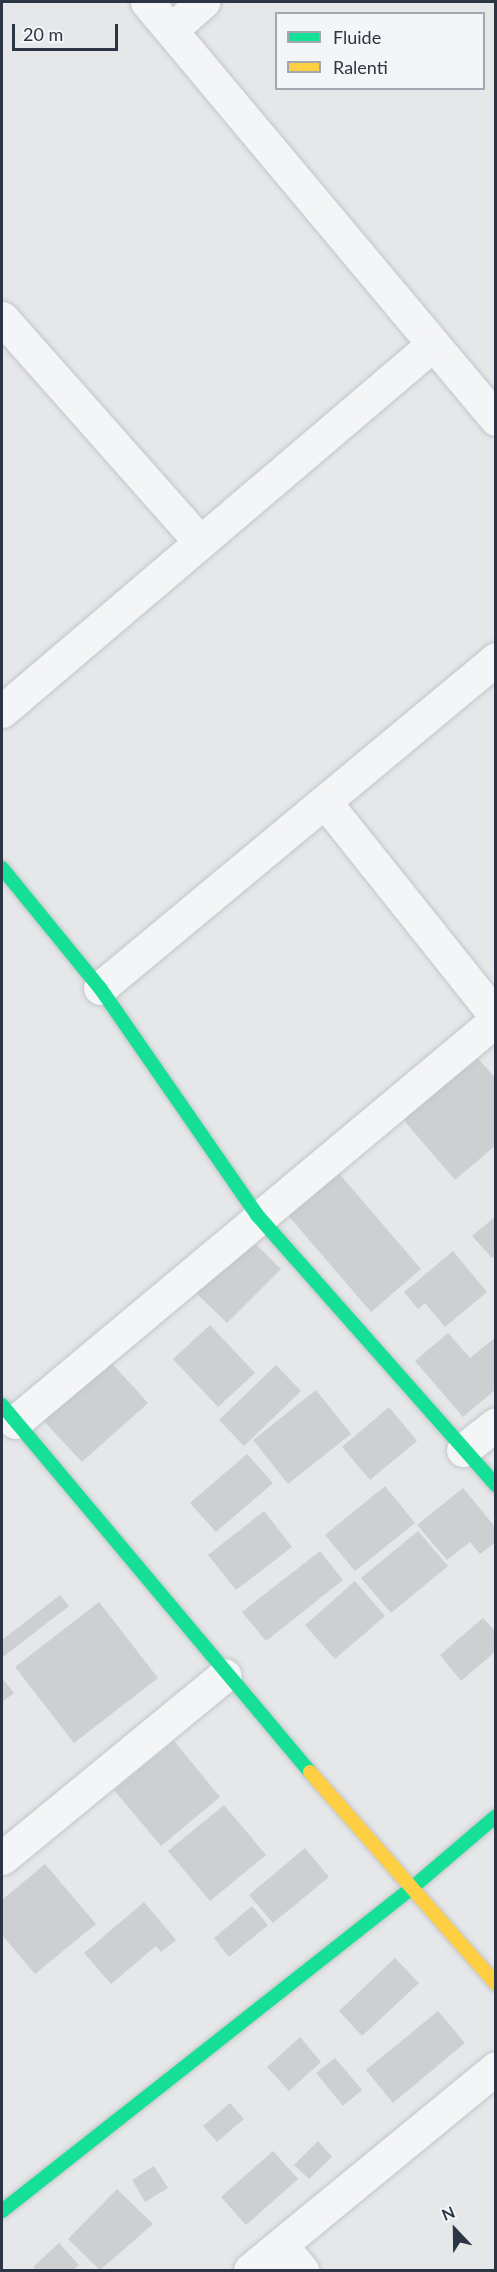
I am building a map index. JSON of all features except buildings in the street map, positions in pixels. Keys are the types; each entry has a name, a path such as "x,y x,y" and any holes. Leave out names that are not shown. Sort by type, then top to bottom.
{"street":[{"path":"147,2 431,346 495,419"},
{"path":"171,30 203,2"},
{"path":"2,318 200,542"},
{"path":"2,711 431,346"},
{"path":"100,988 495,659"},
{"path":"325,802 495,1018 257,1215 8,1413 225,1675 413,1887 495,1984"},
{"path":"2,868 100,988 257,1215 495,1485"},
{"path":"463,1450 495,1424"},
{"path":"2,1858 225,1675"},
{"path":"2,2211 413,1887 495,1816"},
{"path":"250,2271 495,2067"},
{"path":"281,2245 302,2271"}],"traffic: fast":[{"path":"2,868 100,988 257,1215 496,1485"},
{"path":"2,1405 310,1772"},
{"path":"2,2211 413,1887 496,1816"}],"traffic: slow":[{"path":"310,1772 496,1984"}]}
